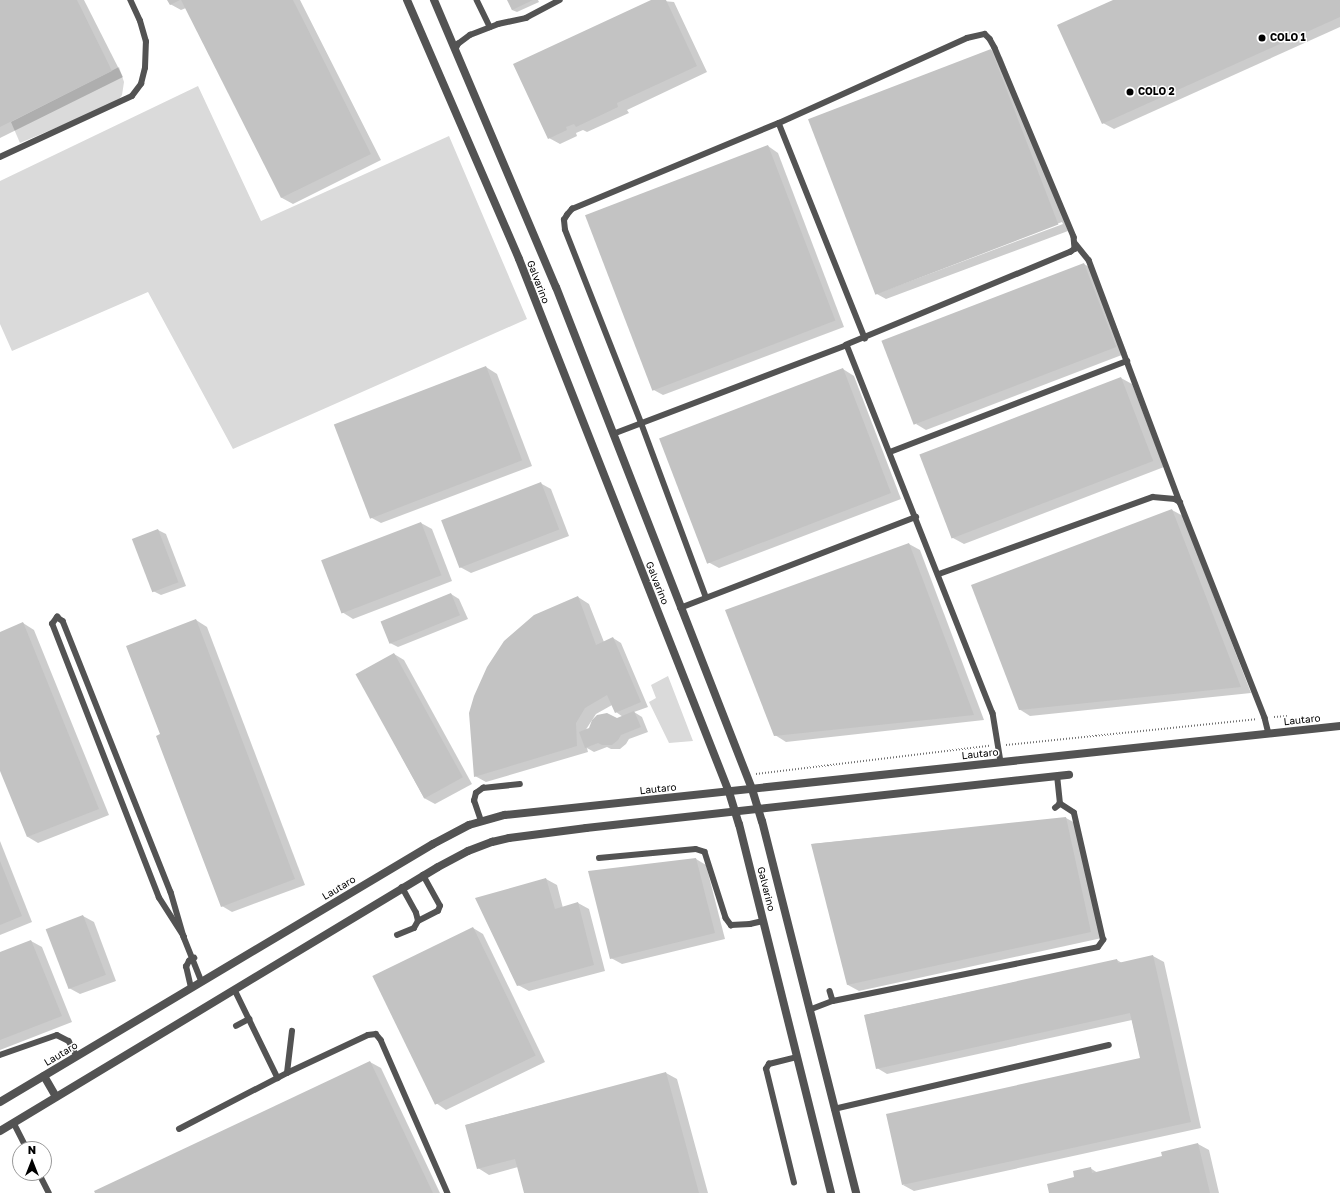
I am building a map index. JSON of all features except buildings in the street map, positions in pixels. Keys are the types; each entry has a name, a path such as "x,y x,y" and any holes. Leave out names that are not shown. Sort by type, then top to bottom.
{"street":[{"name":"Galvarino","path":"407,0 519,259 729,792 736,812 831,1193"},
{"name":"Galvarino","path":"434,0 556,287 680,608 752,789 856,1193"},
{"name":"Lautaro","path":"0,1102 433,844 469,825 481,821 505,815 1340,726"},
{"path":"0,1132 423,875 468,851 509,838 1069,775"},
{"name":"Lautaro","path":"44,1076 56,1097"}],"lane":[{"path":"0,157 132,96 141,84 145,68 146,42 140,21 130,0"},
{"path":"477,0 490,27"},
{"path":"455,50 458,44 470,35 490,27 526,18 560,0"},
{"path":"613,434 642,424 865,338 1071,252 1074,249 1074,237 990,39 984,34 968,38 779,123 572,209 564,220 565,230 642,424 706,598"},
{"path":"779,123 865,338"},
{"path":"1074,243 1089,260 1180,502 1265,718 1269,734"},
{"path":"847,345 993,713 1001,762"},
{"path":"890,452 1127,361"},
{"path":"939,574 1153,496 1167,497 1180,502"},
{"path":"680,608 916,517"},
{"path":"184,937 159,898 52,624 57,617 63,621 81,665 171,892 184,937 202,982"},
{"path":"809,1010 833,1001 1098,947 1103,940 1074,813 1058,806 1057,777"},
{"path":"481,821 474,801 476,793 483,788 520,784"},
{"path":"599,858 696,849 705,852 726,918 731,925 750,924 763,921"},
{"path":"397,935 414,928 418,921 438,911 440,906 423,875"},
{"path":"402,888 416,913 418,921"},
{"path":"190,988 186,967 189,961 193,958"},
{"path":"235,990 278,1078"},
{"path":"830,991 833,1001"},
{"path":"236,1026 250,1019"},
{"path":"287,1073 292,1031"},
{"path":"179,1129 287,1073 368,1035 376,1034 381,1040 448,1193"},
{"path":"0,1056 57,1035 69,1040 77,1056"},
{"path":"834,1108 1109,1045"},
{"path":"794,1184 766,1069 769,1064 797,1057"},
{"path":"14,1123 23,1141"},
{"path":"43,1181 49,1193"}],"path":[{"path":"746,775 999,745 1288,716"}],"shaded area":[{"path":"119,67 124,82 122,95 117,102 20,143 11,122"},
{"path":"198,86 261,221 449,136 527,319 233,449 148,292 12,351 0,324 0,181"},
{"path":"668,676 693,741 669,743 649,702 656,698 651,685"}],"place":[{"name":"COLO 1","path":"1262,38"},
{"name":"COLO 2","path":"1130,92"}]}
